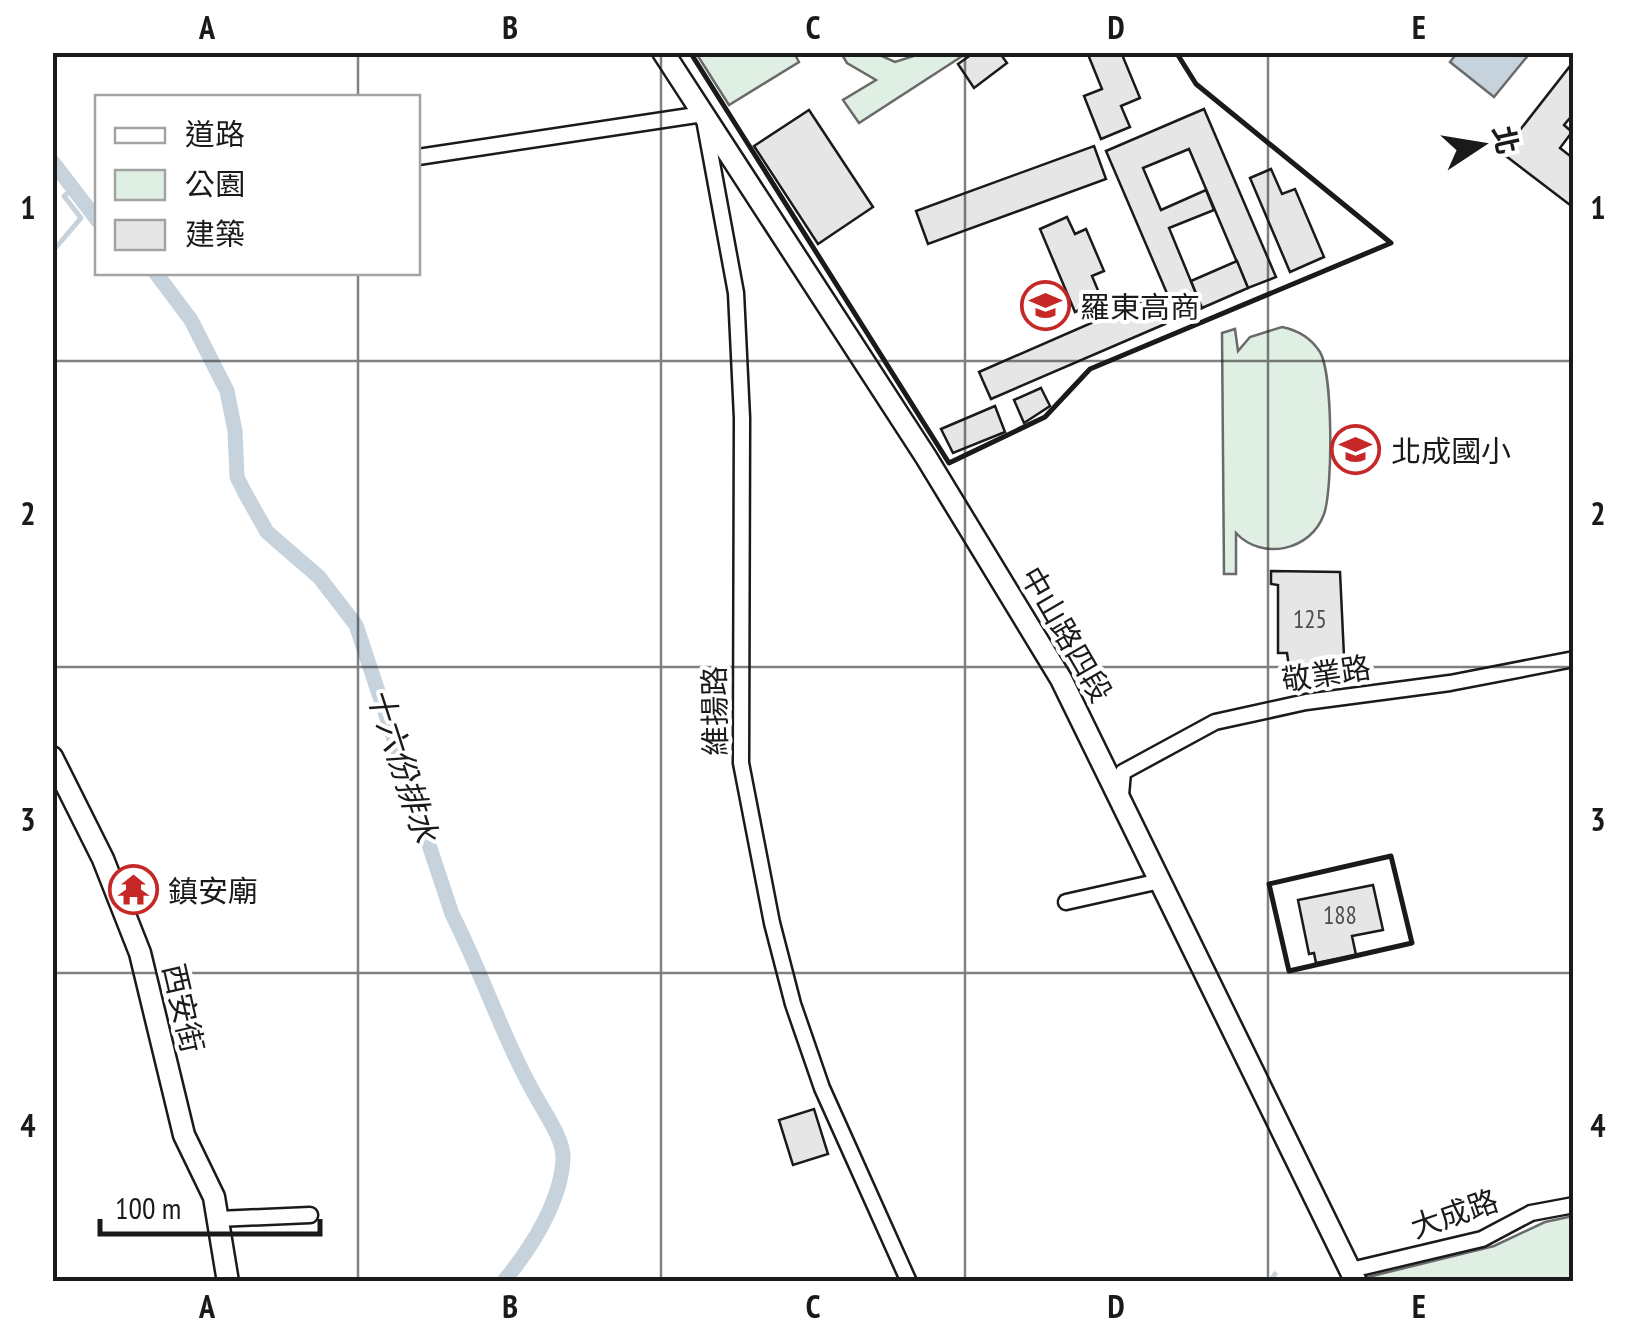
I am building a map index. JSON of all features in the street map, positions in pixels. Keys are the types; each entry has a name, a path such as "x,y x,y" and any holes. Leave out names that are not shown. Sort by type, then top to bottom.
{"main road":[{"name":"中山路四段","path":"663,52 926,456 1061,679 1354,1276"},
{"name":"西安街","path":"52,757 103,859 140,953 184,1135 214,1197 228,1282"}],"street":[{"path":"420,157 703,114"},
{"name":"維揚路","path":"703,114 736,293 742,418 740,762 772,923 793,1004 822,1088 909,1282"},
{"name":"敬業路","path":"1120,796 1123,772 1215,722 1306,702 1450,683 1574,660"},
{"path":"1066,902 1160,880"},
{"name":"大成路","path":"1354,1276 1482,1239 1531,1213 1574,1205"},
{"path":"218,1219 310,1215"}],"green space":[{"path":"696,53 794,53 799,62 729,105"},
{"path":"841,53 875,53 895,62 923,53 967,53 859,123 843,100 876,80 847,63"},
{"path":"1282,327 1308,339 1320,352 1324,364 1330,432 1324,514 1308,537 1285,548 1259,547 1236,533 1236,574 1224,574 1222,333 1235,329 1238,351 1250,337"},
{"path":"1573,1216 1573,1281 1364,1278 1494,1246 1545,1222"}],"shaded area":[{"path":"1457,52 1530,53 1494,97 1450,62"}],"building":[{"path":"975,52 999,52 1007,63 974,88 958,64"},
{"path":"1087,52 1121,52 1140,98 1121,106 1130,127 1101,139 1084,96 1102,89"},
{"path":"1574,61 1574,113 1564,125 1572,132 1560,148 1574,159 1574,208 1502,153"},
{"path":"1204,109 1276,277 1248,288 1189,149 1143,168 1161,210 1206,190 1214,210 1169,228 1202,308 1178,319 1106,151"},
{"path":"809,110 873,207 818,244 754,146"},
{"path":"1094,146 1106,179 928,244 916,211"},
{"path":"1271,169 1282,194 1295,189 1324,257 1290,272 1250,178"},
{"path":"1067,217 1075,234 1086,229 1104,271 1092,276 1102,300 1075,312 1040,229"},
{"path":"1237,261 1248,288 1202,308 1191,281"},
{"path":"1153,296 1165,324 991,399 979,372"},
{"path":"1041,388 1050,406 1024,423 1014,400"},
{"path":"995,406 1005,432 953,453 941,429"},
{"path":"1271,571 1340,572 1344,656 1352,656 1352,668 1289,667 1287,653 1278,653 1278,585 1271,584"},
{"name":"鎮安廟","path":"139,879 142,898 127,901 122,883"},
{"path":"1373,885 1383,930 1352,936 1356,955 1316,963 1314,953 1309,954 1298,900"},
{"path":"814,1109 828,1154 793,1165 779,1120"}],"waterway":[{"name":"十六份排水","path":"52,161 95,217"},
{"path":"52,252 81,218 64,196 73,189"},
{"name":"十六份排水","path":"157,275 191,320 227,391 235,431 237,477 267,532 319,577 356,625 452,914 515,1056 561,1145 563,1159 557,1192 533,1240 503,1282"},
{"path":"1270,1282 1275,1274"}],"wall":[{"path":"690,52 949,463 1045,417 1090,369 1391,243 1196,84 1176,52"},
{"path":"1391,856 1412,943 1289,971 1269,884 1391,856"}],"place":[{"name":"羅東高商","path":"1045,306"},
{"name":"北成國小","path":"1356,450"},
{"name":"鎮安廟","path":"133,890"}]}
